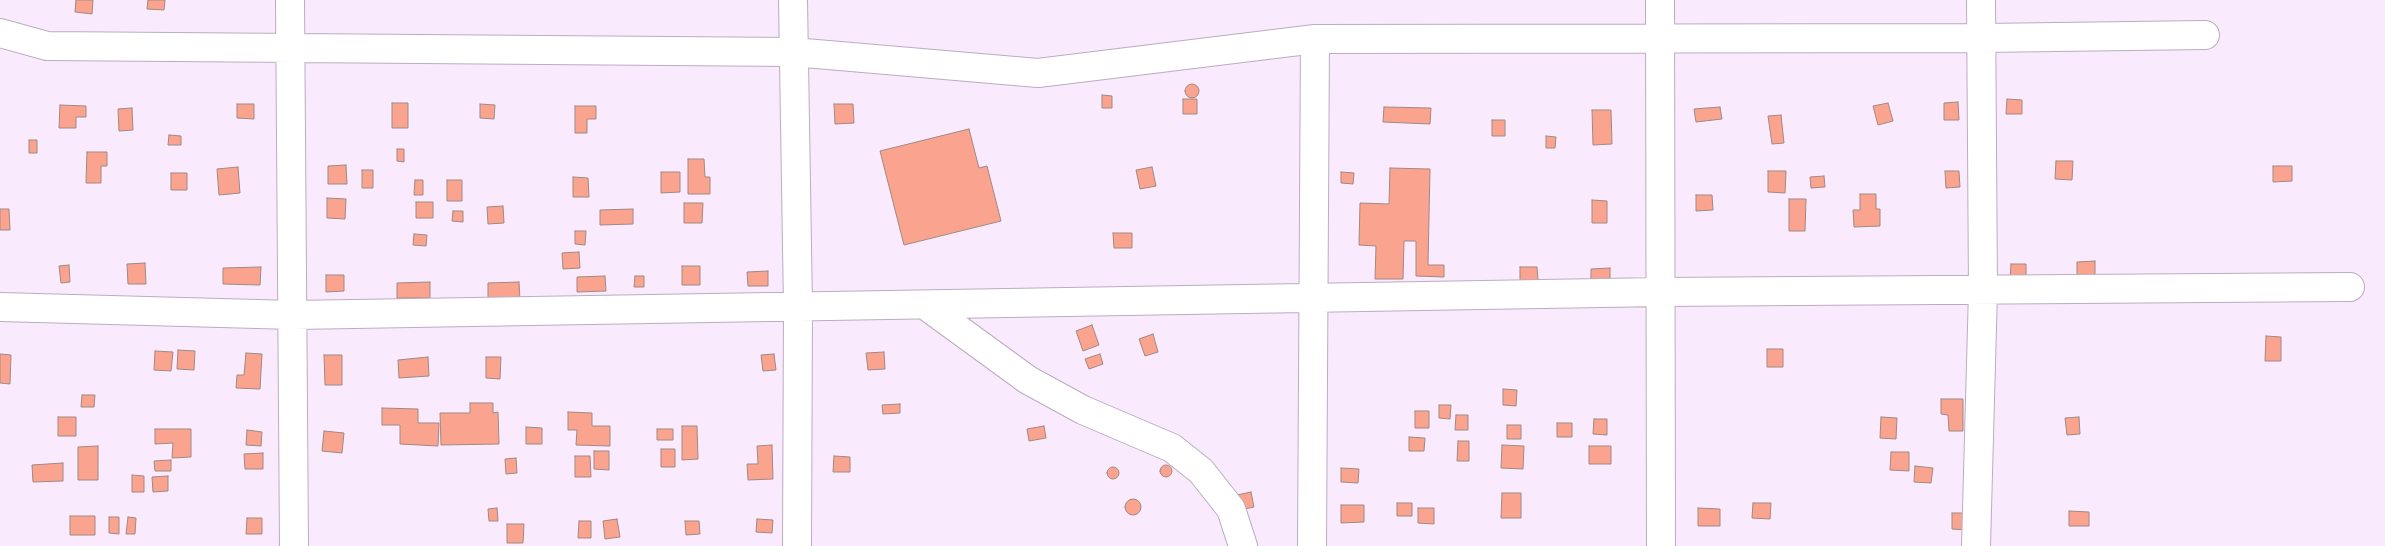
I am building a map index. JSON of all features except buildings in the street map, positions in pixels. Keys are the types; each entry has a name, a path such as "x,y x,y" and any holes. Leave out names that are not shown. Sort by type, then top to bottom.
{"street":[{"path":"290,0 294,315 294,546"},
{"path":"792,0 798,307 797,546"},
{"path":"1660,0 1660,546"},
{"path":"1976,546 1983,291 1981,0"},
{"path":"0,33 46,46 793,52 1038,73 1315,39 1982,38 2205,35"},
{"path":"1312,546 1315,39"},
{"path":"0,307 294,315 1661,292 2350,287"},
{"path":"925,305 1028,380 1083,410 1172,448 1201,471 1231,509 1243,546"}]}
